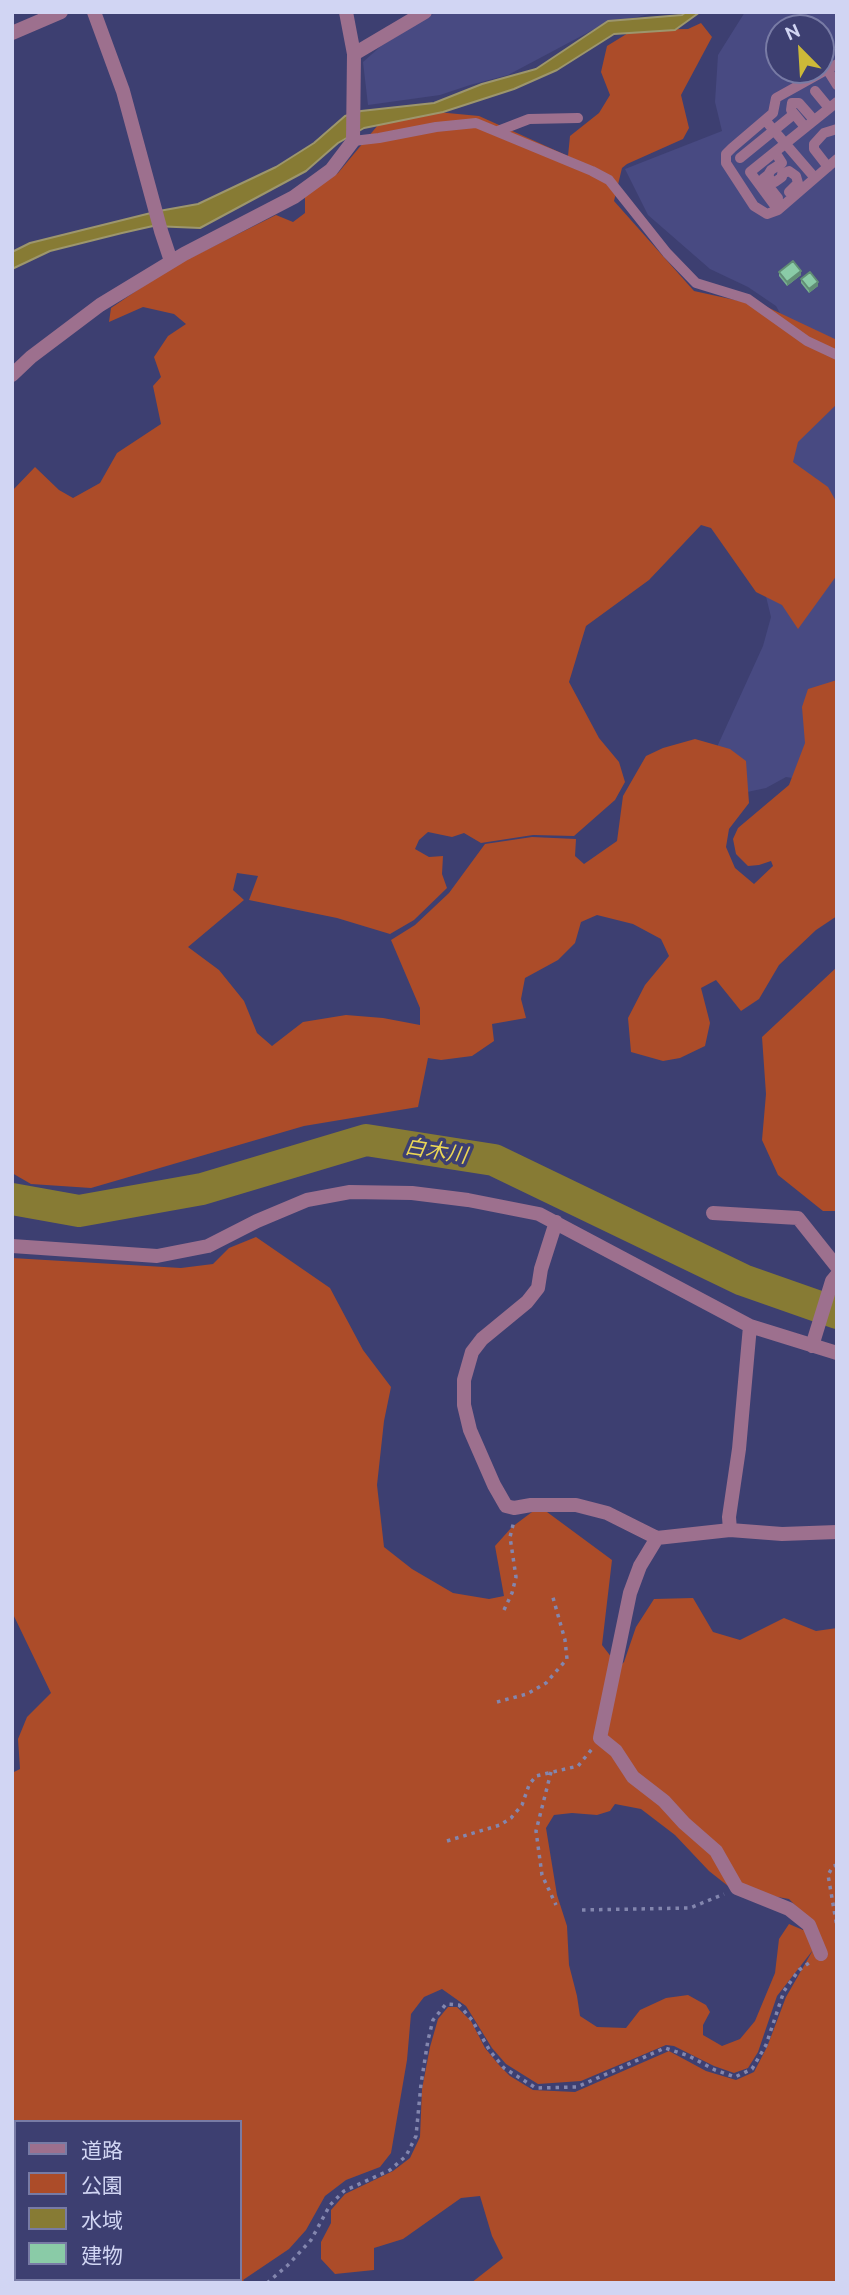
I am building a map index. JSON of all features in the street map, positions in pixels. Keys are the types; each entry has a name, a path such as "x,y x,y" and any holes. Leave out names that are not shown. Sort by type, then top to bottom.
{"street":[{"path":"12,33 61,12"},
{"path":"94,12 123,91 161,231 172,261"},
{"path":"12,375 31,357 100,305 172,261 293,197 331,170 353,141 354,54 346,12"},
{"path":"354,54 425,12"},
{"path":"12,1246 158,1256 208,1246 307,1200 350,1192 412,1194 468,1200 539,1214 750,1325 837,1353"},
{"path":"713,1213 798,1218 835,1275 812,1346"},
{"path":"556,1222 541,1269 538,1288 527,1303 482,1339 472,1352 464,1380 464,1405 470,1430 494,1486 506,1506 576,1505 607,1513 657,1538 730,1530 782,1534 837,1532"},
{"path":"730,1530 729,1517 739,1449 750,1325"},
{"path":"657,1538 640,1566 630,1593 600,1738 616,1751 633,1777 664,1801 716,1852 737,1888 789,1909 809,1925 821,1954"}],"lane":[{"path":"776,174 788,184 795,180 798,183 766,214 754,206 726,163 726,154 773,113 776,98 801,84"},
{"path":"750,172 835,104 815,91"},
{"path":"740,158 794,114 790,107 795,102 799,103 810,124"},
{"path":"498,131 529,119 578,117"},
{"path":"765,120 815,178"},
{"path":"353,141 476,122 609,180 667,253 696,283 748,299 807,341 837,355"},
{"path":"828,167 814,149 814,144 824,133 837,129"},
{"path":"732,148 776,204"},
{"path":"775,152 782,163 776,174 763,179 776,204"},
{"path":"776,204 815,178 837,159"}],"path":[{"path":"504,1610 516,1577 510,1537 517,1507"},
{"path":"497,1702 537,1689 567,1660 565,1640 552,1594"},
{"path":"447,1841 500,1825 522,1805 529,1785 536,1776 578,1766 600,1738"},
{"path":"551,1771 536,1831 542,1875 556,1905"},
{"path":"837,1865 833,1866 828,1875 837,1927"},
{"path":"582,1910 690,1908 737,1888"},
{"path":"267,2283 311,2240 330,2204 344,2191 390,2170 407,2156 416,2136 421,2084 433,2020 446,2004 459,2005 504,2068 536,2088 577,2087 665,2048 734,2077 752,2069 765,2045 784,1991 799,1970 821,1954"}],"shaded area":[{"path":"436,12 659,12 602,25 508,75 440,95 368,105 363,62 381,46"},
{"path":"745,12 837,12 837,785 786,777 766,788 691,804 763,646 771,617 763,584 725,532 819,383 776,306 748,287 710,269 648,215 625,169 722,131 715,102 718,55"}],"green space":[{"path":"701,23 712,37 681,95 689,128 683,139 622,168 614,201 694,291 767,307 837,340 837,404 798,442 793,462 828,487 837,503 837,575 798,629 782,605 756,592 711,528 701,525 649,580 586,626 569,682 599,738 619,762 625,782 615,800 574,836 533,835 481,843 464,833 452,837 428,832 419,840 415,849 429,857 443,856 442,874 447,888 414,920 390,934 337,918 249,900 258,876 237,873 233,890 244,900 188,947 219,970 244,1001 257,1033 272,1046 303,1022 346,1015 420,1025 420,1008 391,940 415,925 449,893 485,844 532,837 576,839 575,856 584,864 617,841 623,796 646,756 663,748 695,739 730,749 746,761 749,803 729,829 726,847 735,868 754,884 773,866 771,861 748,866 736,854 733,839 738,828 789,785 805,743 802,707 808,689 837,680 837,916 816,930 779,965 759,999 741,1011 716,980 701,988 710,1023 705,1046 680,1058 663,1061 631,1052 628,1018 645,985 669,956 661,939 633,924 597,915 581,922 575,943 558,960 525,978 521,999 526,1018 492,1024 494,1041 472,1056 441,1060 428,1058 418,1107 304,1126 91,1188 31,1184 12,1173 12,491 35,467 59,490 73,498 100,483 117,453 161,424 153,386 161,377 154,357 168,336 186,324 174,314 143,307 109,322 111,308 170,268 276,215 293,222 305,213 305,196 338,173 378,125 437,112 479,116 568,156 570,136 599,113 610,95 601,72 607,46 633,30 688,29"},
{"path":"837,967 837,1211 823,1211 778,1175 762,1140 766,1094 762,1037"},
{"path":"256,1237 330,1288 363,1350 391,1387 384,1421 377,1485 384,1547 412,1569 453,1593 489,1599 504,1596 495,1546 512,1527 536,1509 547,1512 612,1560 602,1645 612,1658 596,1740 616,1757 631,1780 663,1804 714,1855 728,1886 709,1871 675,1835 641,1809 615,1804 610,1811 597,1815 554,1815 546,1828 557,1895 567,1926 569,1965 580,2016 597,2027 626,2028 640,2010 666,1998 688,1995 706,2005 710,2012 703,2025 703,2035 722,2046 740,2039 755,2021 775,1973 779,1939 789,1924 803,1930 804,1914 789,1899 761,1894 737,1883 719,1850 686,1821 670,1802 636,1776 619,1750 604,1737 619,1667 624,1662 636,1627 654,1599 693,1598 713,1632 740,1640 784,1618 816,1631 837,1628 837,2283 471,2283 503,2258 492,2236 480,2196 461,2198 403,2239 374,2248 374,2270 335,2274 321,2259 321,2242 331,2223 331,2210 345,2194 393,2171 410,2158 420,2137 422,2089 430,2047 438,2019 448,2007 457,2007 471,2021 485,2048 499,2065 510,2076 533,2090 575,2092 669,2051 706,2071 736,2080 754,2072 767,2047 786,1997 813,1950 777,1996 758,2052 748,2068 734,2073 674,2046 666,2045 581,2081 538,2084 506,2064 492,2048 466,2006 442,1989 424,1997 411,2014 407,2060 391,2153 380,2167 346,2180 325,2196 306,2230 289,2249 243,2280 246,2283 12,2283 12,1773 20,1769 18,1739 27,1717 51,1693 12,1612 12,1258 181,1268 213,1264 229,1248"}],"water":[{"path":"686,12 700,12 675,30 614,34 557,70 514,89 443,112 364,128 338,143 306,171 200,228 153,226 50,251 12,269 12,252 30,243 198,204 276,167 314,143 345,116 361,111 434,103 482,84 536,69 608,21 682,15"}],"building":[{"path":"793,261 801,271 787,282 779,272"},
{"path":"810,272 818,282 809,289 801,279"}],"waterway":[{"name":"白木川","path":"12,1199 79,1211 202,1189 366,1140 494,1160 743,1280 837,1313"}]}
